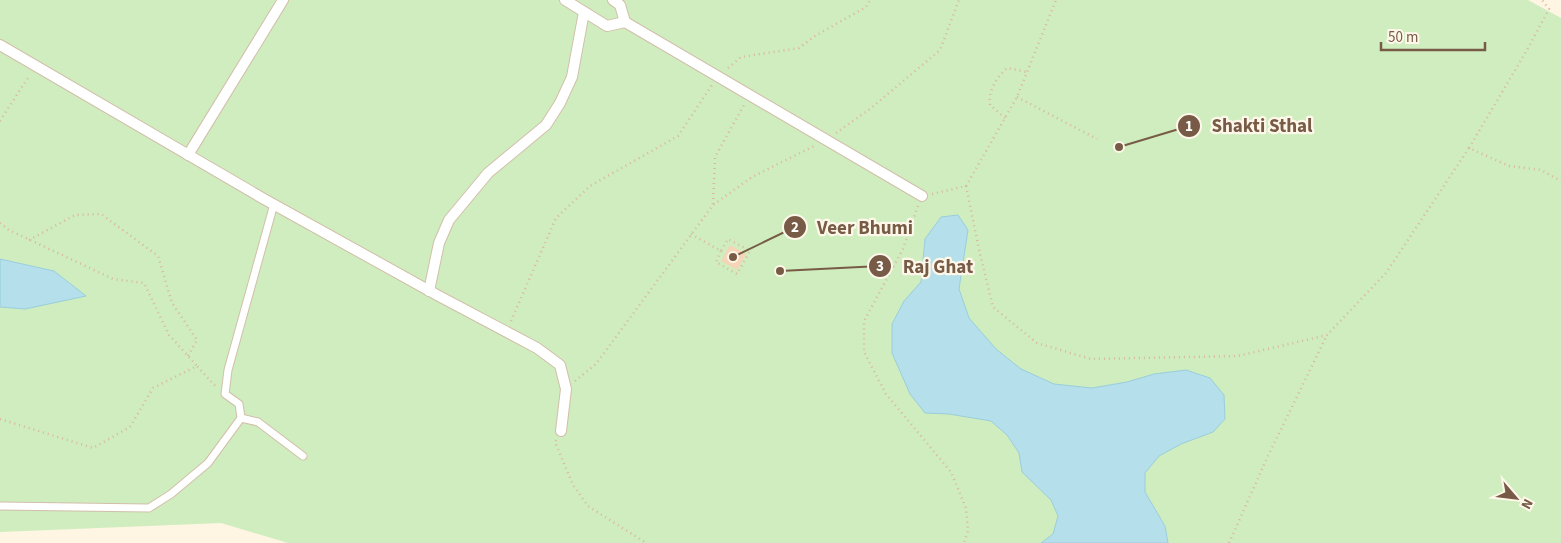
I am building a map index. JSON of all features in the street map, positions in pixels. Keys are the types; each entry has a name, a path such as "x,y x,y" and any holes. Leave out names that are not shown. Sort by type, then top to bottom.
{"street":[{"path":"188,155 283,0"},
{"path":"565,0 608,26 625,22"},
{"path":"612,0 620,5 625,22 922,196"},
{"path":"430,291 439,243 449,220 488,173 546,125 560,103 572,77 584,12"},
{"path":"0,46 274,204 537,348 560,365 566,388 561,431"}],"lane":[{"path":"0,506 149,508 171,494 208,463 241,418 239,404 225,394 228,370 274,204"},
{"path":"241,418 258,422 303,456"}],"path":[{"path":"507,332 556,218 590,186 678,136 718,77 740,57 799,48 815,36 866,7 870,0"},
{"path":"566,388 596,364 712,205 752,177 826,140 870,109 940,50 959,0"},
{"path":"1056,0 1017,97 966,186 993,307 1036,343 1091,359 1238,356 1327,335"},
{"path":"1229,543 1267,458 1327,335 1386,273 1469,148 1549,9 1542,0"},
{"path":"0,121 35,66"},
{"path":"1005,119 990,105 988,96 999,76 1007,68 1027,72"},
{"path":"712,205 715,157 749,95"},
{"path":"1017,97 1097,139"},
{"path":"1469,148 1509,166 1542,170 1561,181"},
{"path":"964,543 968,531 966,508 951,472 886,394 864,352 864,321 903,249 922,196 966,186"},
{"path":"30,240 75,215 101,214 132,236 158,256 172,302 197,340 188,356"},
{"path":"0,223 9,230 113,279 144,283 169,335 217,388 225,394"},
{"path":"691,234 721,252"},
{"path":"728,239 750,251 737,274 716,262 721,252 728,239"},
{"path":"0,419 93,448 130,427 153,388 197,366"},
{"path":"561,431 555,442 573,485 588,506 646,543"}],"green space":[{"path":"0,0 1528,0 1561,18 1561,543 288,543 221,523 0,532"}],"water":[{"path":"958,215 968,230 959,289 969,318 996,349 1021,369 1054,384 1092,388 1127,382 1154,374 1186,370 1210,378 1224,395 1225,419 1213,432 1181,444 1159,456 1145,473 1145,492 1165,526 1168,543 1041,543 1053,534 1058,516 1051,500 1022,472 1019,453 1007,435 991,421 949,414 925,413 910,394 892,353 892,324 904,301 921,282 925,239 941,217"},
{"path":"0,259 54,271 86,296 25,309 0,307"}],"building":[{"path":"730,245 746,254 737,270 721,261"}],"place":[{"name":"Shakti Sthal","path":"1119,147"},
{"name":"Veer Bhumi","path":"733,257"},
{"name":"Raj Ghat","path":"780,271"}]}
